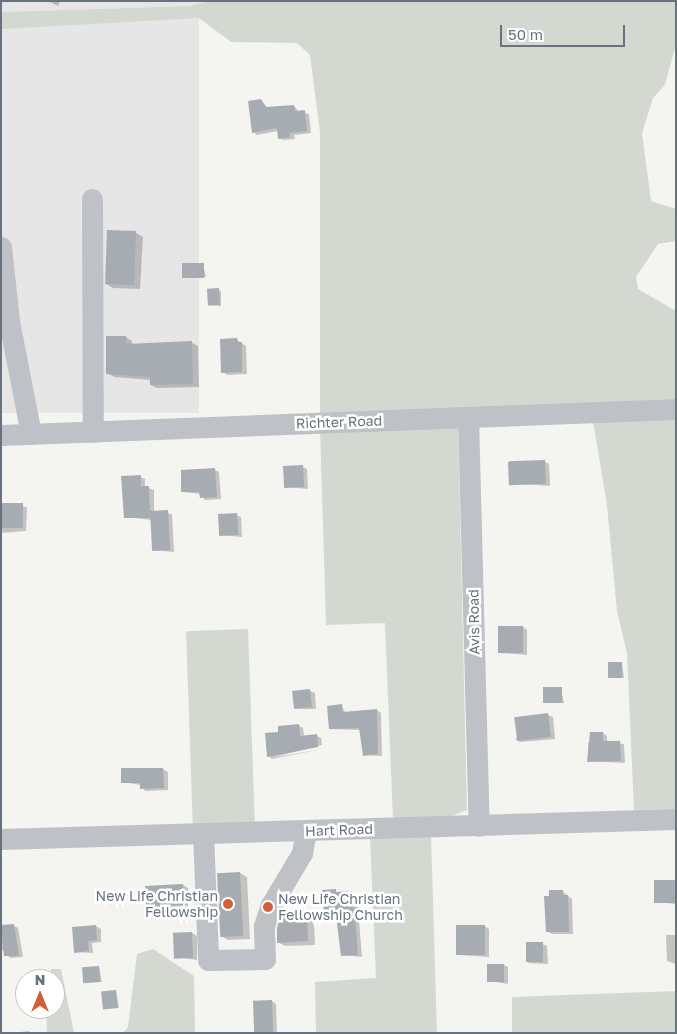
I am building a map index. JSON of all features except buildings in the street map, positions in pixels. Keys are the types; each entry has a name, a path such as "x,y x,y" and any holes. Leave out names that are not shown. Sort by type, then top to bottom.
{"street":[{"path":"92,199 93,432"},
{"path":"1,247 9,321 31,434"},
{"name":"Richter Road","path":"1,435 676,409"},
{"name":"Avis Road","path":"468,417 479,826"},
{"name":"Hart Road","path":"1,839 676,819"},
{"path":"203,833 208,960 265,959 264,926 271,905 293,873 302,853 306,831"}],"shaded area":[{"path":"1,1 209,1 190,6 1,12"},
{"path":"209,1 676,1 676,44 665,85 653,98 642,133 651,201 676,209 676,241 658,244 636,277 638,289 676,311 676,399 320,416 320,132 310,55 297,43 231,42 199,18 1,29 1,12 190,6"},
{"path":"1,18 199,18 199,413 1,413"},
{"path":"676,420 676,809 634,810 627,653 617,611 607,505 593,421"},
{"path":"458,424 467,810 449,817 393,820 385,623 326,625 320,428"},
{"path":"248,629 255,826 193,828 186,631"},
{"path":"431,835 437,1033 316,1033 315,982 376,978 370,836"},
{"path":"153,949 194,976 195,1033 123,1033 128,1027 137,954"},
{"path":"65,989 74,1033 47,1033 46,1019 65,1019"},
{"path":"676,991 676,1033 512,1033 512,997"}],"place":[{"name":"New Life Christian Fellowship","path":"228,904"},
{"name":"New Life Christian Fellowship Church","path":"268,907"}]}
